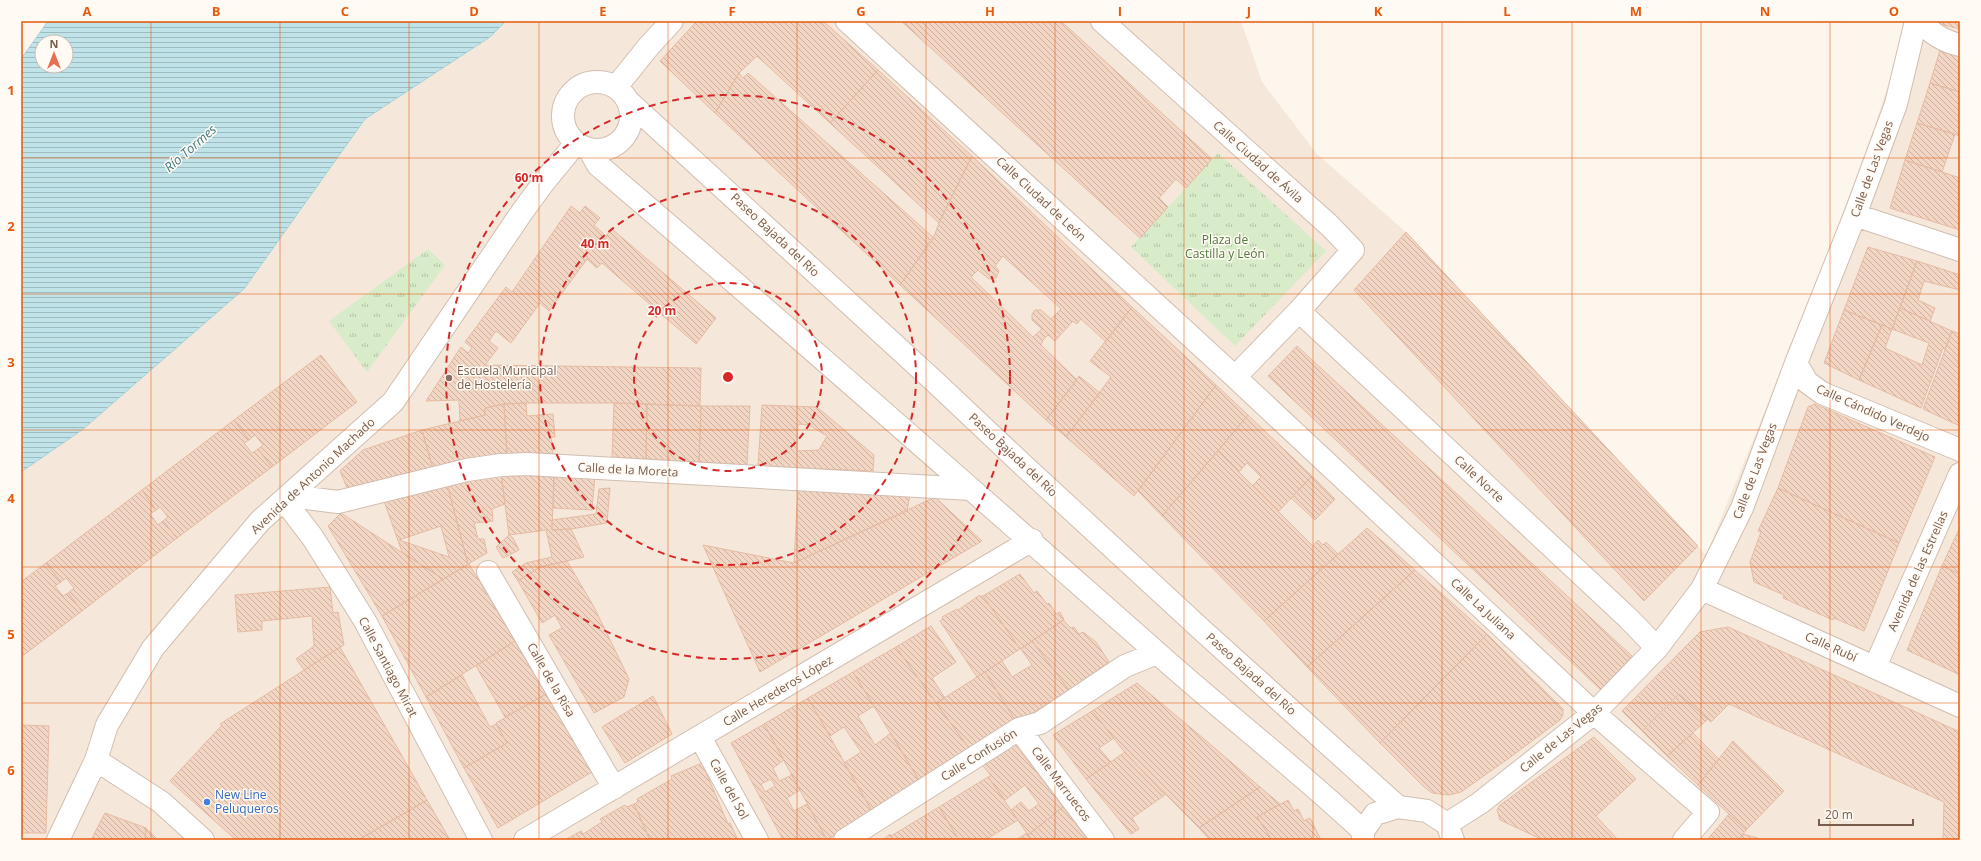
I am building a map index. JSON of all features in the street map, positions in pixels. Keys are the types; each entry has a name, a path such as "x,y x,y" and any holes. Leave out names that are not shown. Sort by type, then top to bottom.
{"street":[{"path":"622,94 649,46 672,21"},
{"name":"Calle Ciudad de León","path":"847,21 1209,354 1235,376"},
{"name":"Calle Ciudad de Ávila","path":"1102,21 1330,226 1353,250 1300,311"},
{"name":"Calle de Las Vegas","path":"1450,832 1480,803 1594,713 1656,648 1702,589 1742,508 1796,363 1855,215 1896,104 1916,21"},
{"path":"1920,21 1931,33 1948,42 1960,45"},
{"path":"583,146 602,150 614,146 623,137 630,126 631,114 622,94 604,82 591,82 578,87 568,96 563,108 563,121 567,134 583,146 598,165 896,421 971,489 1032,540 1157,653 1328,797 1362,837 1375,814 1398,807 1427,811 1450,832"},
{"name":"Paseo Bajada del Río","path":"622,94 928,375 1197,626 1398,807"},
{"name":"Avenida de Antonio Machado","path":"58,840 96,760 106,725 153,648 260,521 393,402 544,182 583,146"},
{"path":"1855,215 1960,250"},
{"path":"1235,376 1300,311"},
{"name":"Calle Norte","path":"1300,311 1622,613 1656,648"},
{"name":"Calle Cándido Verdejo","path":"1796,363 1806,382 1822,393 1960,450"},
{"name":"Calle La Juliana","path":"1235,376 1594,713 1708,812 1684,840"},
{"name":"Calle de la Moreta","path":"287,498 338,502 467,470 501,465 527,464 971,489"},
{"name":"Avenida de las Estrellas","path":"1875,667 1960,474"},
{"name":"Calle Santiago Mirat","path":"287,498 365,621 481,840"},
{"name":"Calle Herederos López","path":"525,840 1032,540"},
{"name":"Calle de la Risa","path":"488,572 614,788"},
{"name":"Calle Rubí","path":"1702,589 1960,706"},
{"name":"Calle Confusión","path":"845,840 1019,729 1040,723 1124,666 1157,653"},
{"name":"Calle Marruecos","path":"1019,729 1103,840"},
{"name":"Calle del Sol","path":"700,737 757,840"},
{"path":"96,760 161,802 203,840"}],"shaded area":[{"path":"506,21 1241,21 1262,82 1317,154 1406,232 1706,555 1847,210 1909,21 1960,21 1960,840 21,840 21,472 82,430 244,289 365,119 490,37"}],"green space":[{"name":"Plaza de Castilla y León","path":"1218,153 1326,251 1235,346 1131,247"},
{"path":"428,249 445,265 367,372 329,321"}],"water":[{"name":"Río Tormes","path":"48,21 506,21 490,37 365,119 244,289 82,430 21,472 21,59 34,41 34,74 74,74 74,34 39,34"}],"building":[{"path":"697,21 823,21 878,70 830,123 757,56 739,73 715,113 660,61"},
{"path":"901,21 1061,21 1212,159 1186,188 1176,179 1159,198 1168,207 1140,238"},
{"path":"1941,21 1960,21 1960,29 1940,24"},
{"path":"1941,47 1960,53 1960,92 1930,83"},
{"path":"878,70 972,156 939,223 830,123"},
{"path":"739,73 743,78 748,73 933,237 900,285 715,113"},
{"path":"1930,83 1960,92 1960,136 1917,123"},
{"path":"1917,123 1955,134 1942,172 1905,160"},
{"path":"972,156 1132,307 1106,342 1081,319 1077,324 1073,321 1055,341 1048,335 1043,340 1041,345 1077,380 1046,420 900,285 933,239 939,223","holes":["1003,256 1061,309 1051,319 1041,310 1035,310 1032,314 1032,320 1042,329 1033,337 971,277 978,270 989,279 996,278 999,271 995,266"]},
{"path":"1905,160 1960,178 1960,230 1890,208"},
{"path":"571,206 580,213 585,206 600,218 594,225 606,236 612,229 716,318 696,344 602,263 597,268 587,259 549,311 540,303 511,343 496,331 489,341 498,348 485,365 701,368 700,406 614,403 504,404 485,408 485,415 460,421 459,400 426,401 461,347 468,353 472,348 465,342 506,287 512,292"},
{"path":"1406,232 1698,546 1644,601 1354,290"},
{"path":"1868,247 1917,261 1892,329 1844,310"},
{"path":"1917,261 1960,275 1960,290 1924,281 1918,300 1935,308 1930,321 1900,308"},
{"path":"1132,307 1216,385 1134,496 1066,437 1111,377 1090,361"},
{"path":"1900,308 1952,331 1945,349 1943,348 1921,408 1859,380 1882,325 1892,329","holes":["1892,329 1929,343 1922,365 1885,348"]},
{"path":"1844,310 1882,325 1859,380 1824,363"},
{"path":"1952,331 1960,334 1960,355 1957,363 1960,364 1960,426 1923,409"},
{"path":"1297,346 1632,656 1601,690 1268,376"},
{"path":"321,355 357,402 272,467 258,449 263,445 255,435 249,440 234,420"},
{"path":"1079,376 1100,393 1066,437 1046,420"},
{"path":"1216,385 1248,415 1162,516 1138,491"},
{"path":"526,403 527,416 553,414 555,437 551,437 553,454 507,455 504,404"},
{"path":"614,403 647,404 646,459 612,457"},
{"path":"504,404 507,455 433,469 422,430 485,415 485,408"},
{"path":"647,404 701,406 699,462 646,459"},
{"path":"1815,404 1935,457 1899,543 1778,488 1808,407"},
{"path":"762,405 817,407 874,455 873,471 758,466","holes":["798,424 809,425 827,436 819,450 797,451"]},
{"path":"701,406 750,406 747,465 699,462"},
{"path":"1248,415 1312,476 1279,511 1253,485 1261,477 1247,463 1239,472 1218,451"},
{"path":"234,420 249,440 244,443 252,453 258,449 272,467 177,538 163,521 168,517 160,507 156,510 142,490"},
{"path":"422,430 433,469 348,490 340,471 363,450"},
{"path":"1218,451 1313,546 1318,540 1323,545 1326,542 1338,554 1264,621 1162,516"},
{"path":"556,473 595,475 592,510 553,508 554,477"},
{"path":"501,474 505,504 492,509 493,521 474,523 478,539 484,539 487,553 468,564 447,484"},
{"path":"501,474 554,477 552,530 571,529 584,557 540,567 518,581 512,572 526,563 552,557 546,530 509,535"},
{"path":"1312,476 1335,499 1315,520 1291,498"},
{"path":"447,484 468,564 443,579 402,552 384,501","holes":["441,526 449,557 399,540"]},
{"path":"610,488 607,523 571,529 552,530 552,520 596,514 599,489"},
{"path":"798,488 910,495 907,511 794,563"},
{"path":"1778,488 1899,543 1864,631 1834,618 1833,620 1783,598 1784,595 1754,582 1750,562 1761,532 1758,531"},
{"path":"142,490 156,510 150,514 158,525 163,521 177,538 82,611 68,593 74,588 66,578 61,582 46,563"},
{"path":"935,497 982,541 760,672 703,545 794,563"},
{"path":"341,513 443,579 382,616 328,526"},
{"path":"1960,527 1960,574 1942,566"},
{"path":"1367,528 1415,570 1307,667 1264,621"},
{"path":"509,535 513,538 519,550 503,558 496,547"},
{"path":"567,561 594,607 629,679 624,697 594,713 549,635 562,628 555,615 542,623 518,581 540,567"},
{"path":"46,563 61,582 55,586 63,596 68,593 82,611 21,657 21,582"},
{"path":"469,564 515,641 426,697 382,616"},
{"path":"1942,566 1960,574 1960,675 1907,650"},
{"path":"1415,570 1487,634 1380,743 1307,667"},
{"path":"1020,574 1034,593 1037,591 1047,604 1049,603 1056,614 1060,612 1064,620 1020,649 983,596"},
{"path":"330,587 333,613 338,612 344,645 304,670 296,659 314,646 312,616 262,621 262,630 238,632 235,595"},
{"path":"980,595 981,597 983,596 1020,649 977,677 940,621 943,619 942,617 957,609 958,610"},
{"path":"1063,620 1071,628 1074,627 1079,634 1083,632 1096,642 1109,662 1069,690 1032,641"},
{"path":"931,626 956,662 932,678 945,698 936,703 896,647"},
{"path":"1728,627 1960,732 1960,840 1943,840 1944,802 1729,704 1711,722 1679,694 1642,731 1622,711 1700,632"},
{"path":"1487,634 1563,709 1563,715 1560,720 1461,792 1449,795 1432,793 1380,743"},
{"path":"515,641 546,694 505,717 476,666"},
{"path":"1032,641 1069,690 1017,723 985,672 1002,661 1012,677 1032,665 1021,649"},
{"path":"340,647 427,800 358,840 236,840 170,781 222,725 220,724"},
{"path":"896,647 971,751 920,782 853,672"},
{"path":"853,672 874,706 858,716 875,745 891,733 920,782 872,811 844,763 861,752 844,727 830,736 808,698"},
{"path":"985,672 1017,723 971,751 936,703"},
{"path":"462,675 490,727 496,724 507,743 464,768 426,697"},
{"path":"1137,683 1260,787 1199,828 1126,754 1092,711"},
{"path":"546,694 592,772 498,828 464,768 507,743 496,723"},
{"path":"1679,694 1708,719 1667,756 1642,731"},
{"path":"653,696 672,734 625,763 602,727"},
{"path":"808,698 872,811 827,840 764,724"},
{"path":"1092,711 1114,738 1099,748 1111,762 1086,779 1053,735"},
{"path":"764,724 784,760 773,768 779,781 792,775 800,790 787,798 794,811 807,804 827,840 783,840 731,743","holes":["771,779 775,786 765,792 761,784"]},
{"path":"21,725 49,726 46,833 21,833"},
{"path":"1693,733 1719,759 1698,785 1667,756"},
{"path":"1594,737 1636,779 1596,816 1618,840 1543,840 1500,820 1497,810 1500,805"},
{"path":"1012,740 1063,807 1028,835 1011,810 1021,802 1029,811 1039,804 1025,785 1005,800 988,777 991,776 980,762"},
{"path":"1733,741 1784,791 1746,830 1698,785"},
{"path":"1125,752 1165,795 1132,818 1139,829 1131,834 1086,779"},
{"path":"702,763 728,824 730,823 738,840 650,840 634,804 638,802 637,799 672,779 671,776"},
{"path":"988,777 1018,820 985,840 959,840 939,807"},
{"path":"1260,787 1280,804 1257,817 1272,840 1210,840 1199,828"},
{"path":"427,800 450,840 358,840 414,808"},
{"path":"1288,800 1294,811 1298,809 1304,821 1310,818 1321,840 1272,840 1257,817"},
{"path":"634,804 650,840 565,840 581,831 583,834 602,822 600,819 625,805 627,807"},
{"path":"939,807 959,840 893,840 891,836"},
{"path":"1063,807 1088,840 1032,840 1028,835"},
{"path":"105,813 146,828 145,840 91,840"},
{"path":"1729,814 1746,830 1739,840 1707,840"},
{"path":"146,828 158,840 145,840"},
{"path":"1027,833 1032,840 1016,840"},
{"path":"890,834 893,840 882,840 884,839"},
{"path":"1743,834 1764,840 1739,840"}],"place":[{"name":"Escuela Municipal de Hostelería","path":"449,378"},
{"name":"New Line Peluqueros","path":"207,802"}]}
